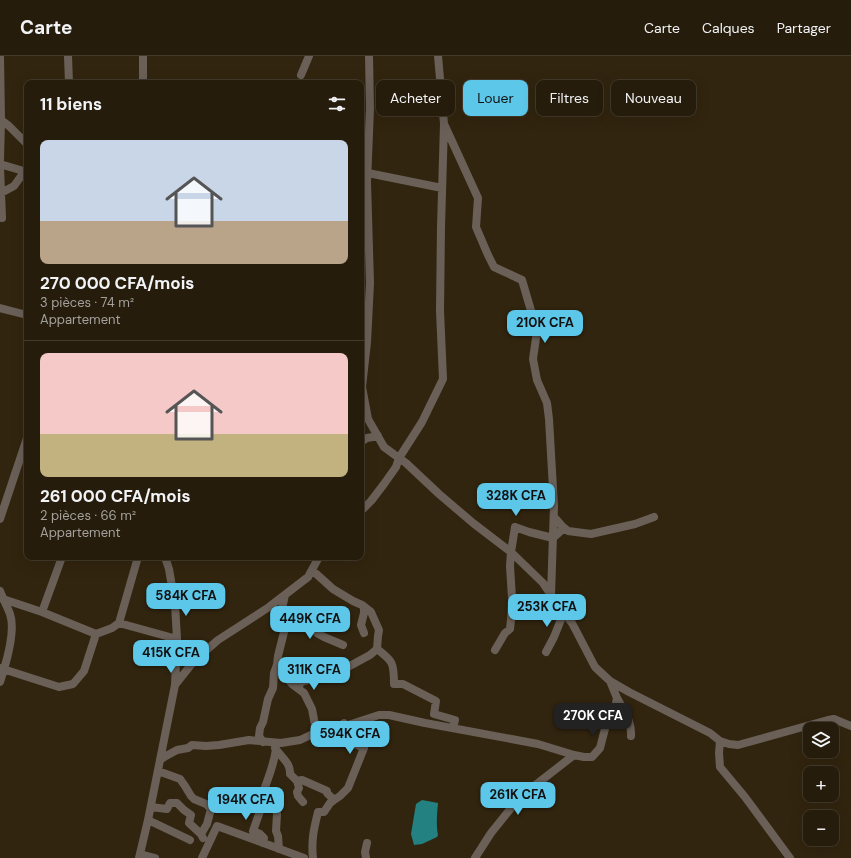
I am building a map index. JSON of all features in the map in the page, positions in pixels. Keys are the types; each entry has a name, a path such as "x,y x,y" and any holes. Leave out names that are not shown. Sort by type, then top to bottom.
{"street":[{"path":"0,56 0,160"},
{"path":"68,56 69,80"},
{"path":"143,56 143,80"},
{"path":"301,75 309,56"},
{"path":"364,343 370,283 368,229 370,108 369,56"},
{"path":"364,508 396,468 399,458 422,422 443,379 440,311 444,124 438,56"},
{"path":"1,120 10,126 24,141"},
{"path":"444,124 478,198 476,227 488,255 494,267 522,280 537,330 533,359 537,380 546,403 550,420 554,506 551,595"},
{"path":"2,218 0,165 24,172"},
{"path":"1,194 14,186 24,173"},
{"path":"368,173 442,188"},
{"path":"0,308 24,314"},
{"path":"364,398 368,419 384,447 406,463 469,520 511,552 543,583 572,623 595,667 610,681 710,733 720,742 729,744 738,745 828,720 834,720 851,726"},
{"path":"364,440 378,436"},
{"path":"0,519 24,447"},
{"path":"554,517 568,531 591,534 635,524 654,517"},
{"path":"494,650 505,633 510,629 512,598 510,566 515,527 553,538"},
{"path":"553,538 564,528"},
{"path":"42,612 61,560"},
{"path":"1,596 96,634 112,628 118,623 137,560"},
{"path":"155,858 140,856 175,685 177,639 175,604 166,560"},
{"path":"175,685 194,661 218,640 268,607 308,577 317,560"},
{"path":"297,688 303,681 309,681 313,677 324,672 327,667 334,669 346,668 370,655 377,649 379,630 371,612 333,589 312,570"},
{"path":"285,594 282,609 310,623 317,633 324,638 343,645"},
{"path":"0,682 2,669 12,634 10,614 1,596"},
{"path":"364,607 361,625 364,632"},
{"path":"289,612 274,673 273,688 268,699 259,736 276,749 278,753 286,760 290,769 290,774 297,781 299,788 297,792 298,796 303,802"},
{"path":"546,652 554,638 564,612"},
{"path":"118,623 177,639"},
{"path":"2,669 60,687 73,684 84,672 96,634"},
{"path":"377,649 390,659 394,670 394,684 403,684 436,701 434,714 455,720 453,728"},
{"path":"277,665 292,684 304,693 312,709 315,733"},
{"path":"610,681 632,727 631,736"},
{"path":"160,760 177,750 188,748 192,745 219,745 249,740 282,743 300,740 315,733 378,715 389,715 538,744 584,757 592,756 600,748 606,725 615,708 617,698"},
{"path":"313,858 313,831 318,812 324,812 330,803 348,788 364,748 355,744 349,730 344,724"},
{"path":"249,740 259,732"},
{"path":"720,742 720,767 745,797 790,858"},
{"path":"264,843 264,838 260,834 253,831 264,800 263,793 270,777 276,749"},
{"path":"475,858 520,796 574,755"},
{"path":"158,771 180,779 191,796 194,799 206,804 211,810 207,824 201,834"},
{"path":"297,781 302,780 327,791 327,793 334,800"},
{"path":"263,793 275,806 277,814 276,831 279,849"},
{"path":"151,807 167,809 170,803 177,803 191,814 189,823 201,834 208,845"},
{"path":"148,820 190,840"},
{"path":"202,858 217,826 304,858"},
{"path":"366,858 365,852 367,844"}],"water":[{"path":"422,800 438,803 438,835 437,837 422,844 414,845 411,834 416,804"}]}
